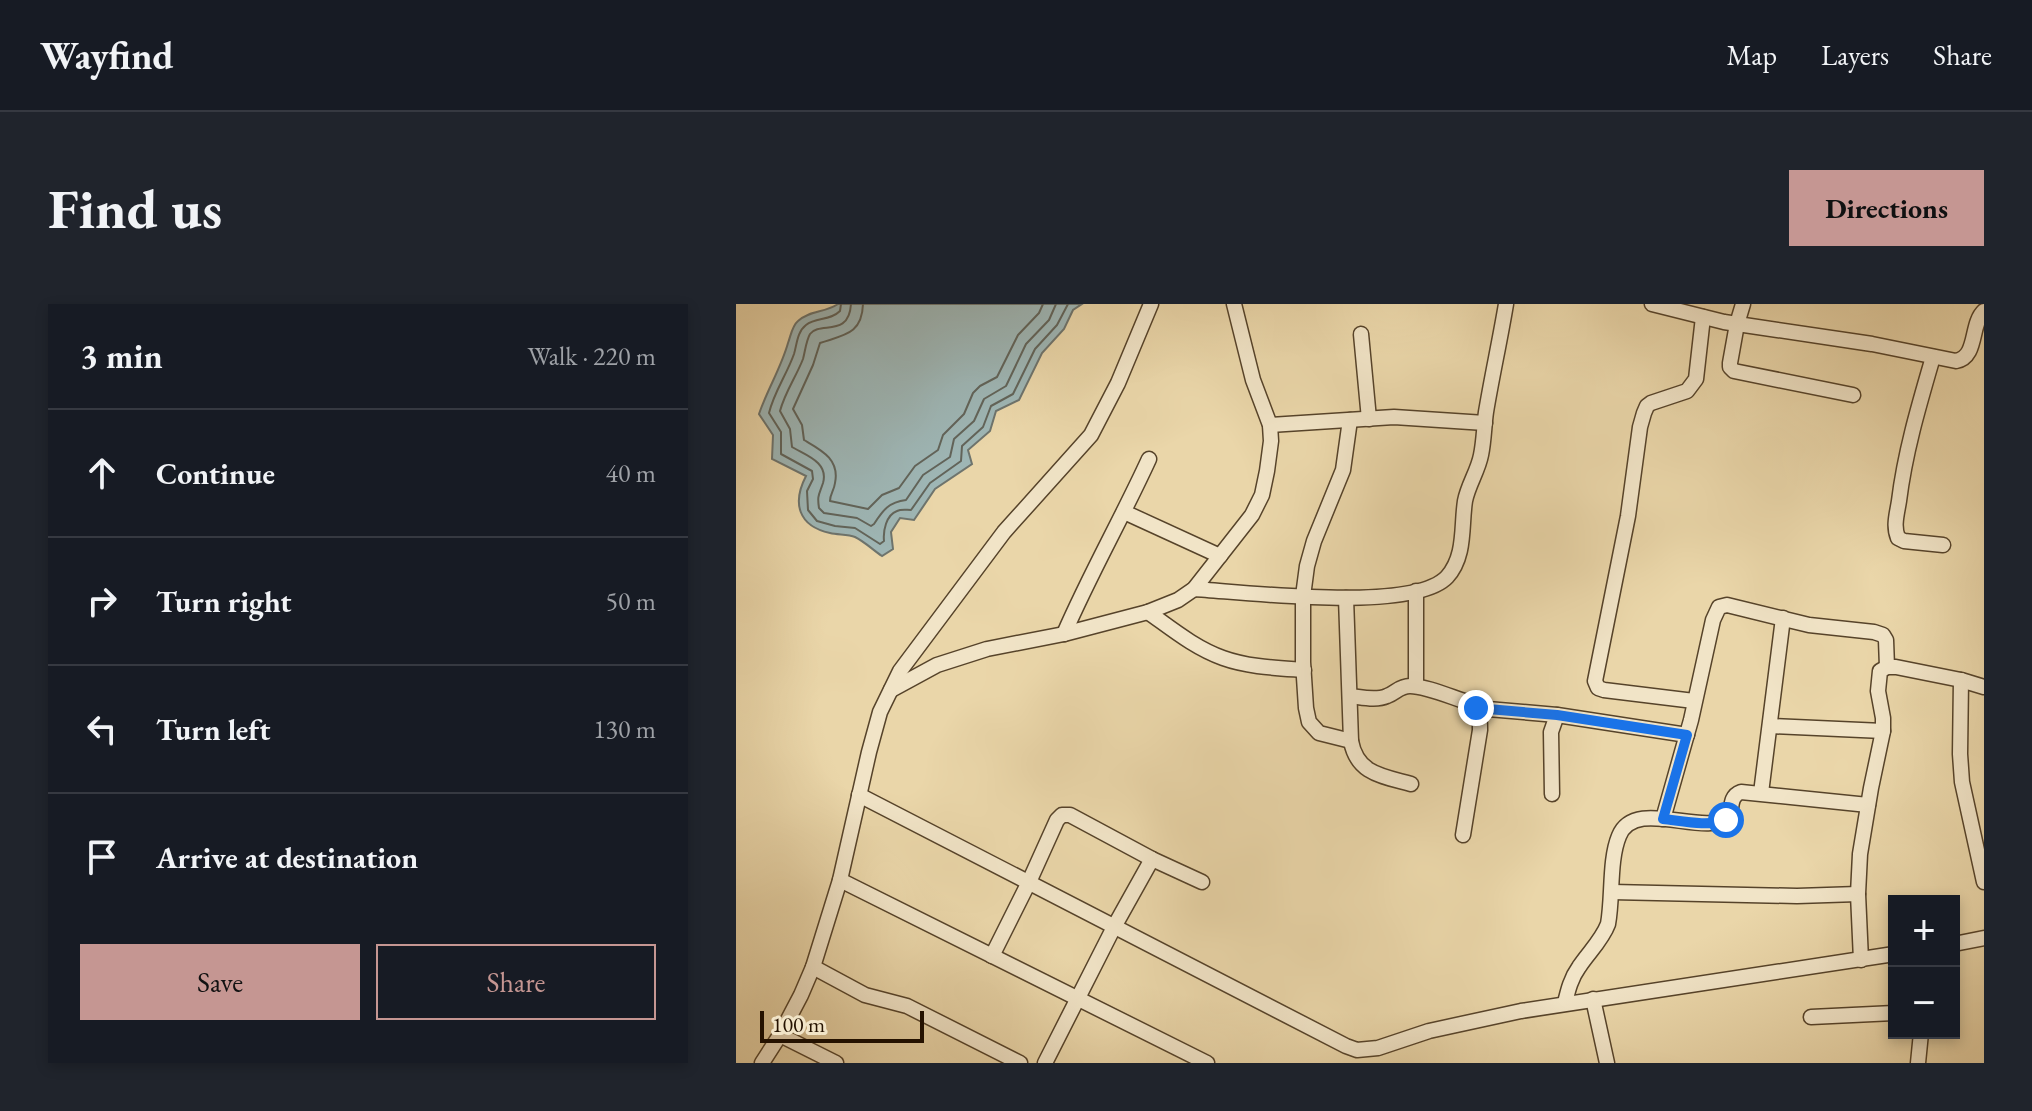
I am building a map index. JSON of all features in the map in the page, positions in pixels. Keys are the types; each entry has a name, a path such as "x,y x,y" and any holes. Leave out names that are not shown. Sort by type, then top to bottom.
{"street":[{"path":"762,1063 780,1035 813,967 840,880 880,712 900,671 1004,532 1091,435 1118,383 1151,304"},
{"path":"891,690 937,665 987,649 1064,634 1148,612 1178,600 1194,589 1252,515 1262,495 1267,471 1270,425 1253,380 1234,304"},
{"path":"1194,589 1362,598 1416,591 1446,578 1462,546 1465,503 1479,465 1506,304"},
{"path":"1652,304 1737,324 1872,344 1949,360 1963,360 1968,354 1979,316 1984,311"},
{"path":"1743,304 1730,363 1734,371 1853,395"},
{"path":"1694,701 1604,690 1598,688 1595,681 1628,516 1640,427 1647,406 1675,397 1692,386 1696,379 1703,317"},
{"path":"1361,334 1369,419"},
{"path":"1933,357 1910,435 1895,527 1898,538 1904,541 1943,545"},
{"path":"1270,425 1394,417 1485,423"},
{"path":"1350,420 1343,470 1314,541 1303,596 1304,670 1309,722 1319,733 1351,741"},
{"path":"1064,634 1149,459"},
{"path":"1124,512 1220,556"},
{"path":"1416,591 1416,686"},
{"path":"1346,598 1353,753 1373,773 1411,784"},
{"path":"1663,819 1687,735 1713,620 1719,607 1727,605 1809,625 1883,635 1887,667"},
{"path":"1148,612 1195,645 1223,658 1250,665 1304,670"},
{"path":"1761,793 1783,618"},
{"path":"1861,960 1860,854 1883,731 1878,691 1880,671 1896,667 1984,687"},
{"path":"1961,680 1962,782 1984,882"},
{"path":"1350,696 1384,697 1399,688 1416,686 1470,703 1476,708 1480,715 1480,730 1463,835"},
{"path":"1476,708 1557,715 1687,735"},
{"path":"1552,794 1551,732 1557,715"},
{"path":"1770,726 1883,731"},
{"path":"1565,1003 1568,988 1578,969 1605,933 1610,912 1615,851 1620,833 1627,823 1635,819 1663,819 1719,823 1730,816 1732,798 1741,792 1868,805"},
{"path":"859,795 1346,1046 1380,1056 1429,1031 1521,1011 1888,955"},
{"path":"992,956 1062,815 1070,815 1202,882"},
{"path":"1045,1063 1152,859"},
{"path":"840,880 1207,1063"},
{"path":"1612,892 1797,896 1858,894"},
{"path":"1960,943 1984,938"},
{"path":"813,967 865,995 907,1006 1020,1063"},
{"path":"1593,999 1607,1063"},
{"path":"1811,1017 1888,1013"},
{"path":"780,1035 836,1063"},
{"path":"1918,1063 1920,1039"}],"water":[{"path":"838,304 1082,304 1073,310 1064,329 1042,353 1019,400 996,411 990,431 968,450 972,464 935,489 914,520 900,518 891,532 893,549 882,556 855,537 819,530 805,519 799,495 806,476 772,459 773,435 759,414 796,323 807,315"}],"route":[{"path":"1476,708 1557,715 1687,735 1663,819 1707,823 1726,820"}]}
